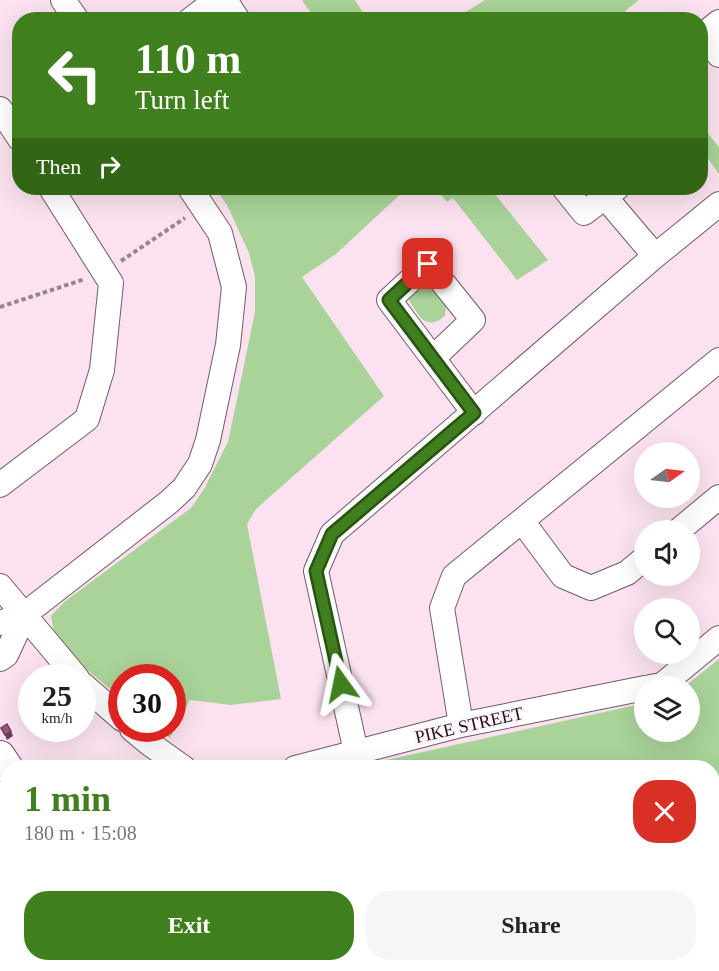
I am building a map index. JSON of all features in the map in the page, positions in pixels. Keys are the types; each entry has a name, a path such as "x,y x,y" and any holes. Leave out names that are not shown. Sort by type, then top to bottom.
{"street":[{"path":"200,12 215,0 227,3 233,12"},
{"path":"708,40 719,55"},
{"path":"0,109 12,127"},
{"path":"0,485 87,419 102,370 111,283 56,195"},
{"path":"570,195 584,213 607,195"},
{"path":"613,195 655,256"},
{"path":"0,623 25,614 169,502 184,488 200,464 208,440 228,345 234,287 220,233 196,197"},
{"path":"356,752 316,571 332,534 655,256 719,204"},
{"path":"433,358 474,413"},
{"path":"461,725 442,608 454,576 719,360"},
{"path":"691,520 719,497"},
{"path":"522,520 563,576 591,588 627,573 634,567"},
{"path":"0,586 66,664"},
{"path":"0,659 6,655 25,614"},
{"path":"667,676 719,638"},
{"name":"PIKE STREET","path":"326,760 461,725 634,691"},
{"path":"96,696 108,707"},
{"path":"148,742 173,760"},
{"path":"0,819 0,825"}],"path":[{"path":"0,307 105,272 196,197"}],"green space":[{"path":"302,0 355,0 363,12 310,12"},
{"path":"485,0 639,0 626,12 465,12"},
{"path":"708,134 719,147 719,174 708,159"},
{"path":"220,195 399,195 336,254 302,277 384,396 256,509 247,524 281,699 231,705 190,700 186,708 186,664 108,664 108,687 96,677 96,664 80,664 69,655 54,633 51,616 64,602 191,508 204,489 228,442 255,312 255,277 249,253 227,205"},
{"path":"441,195 496,195 548,260 517,280 453,198 447,202"},
{"path":"430,284 446,305 445,316 438,321 427,322 422,319 407,297 419,285"},
{"path":"719,659 719,760 386,760 634,705 634,742 700,742 700,676 698,676"}],"building":[{"path":"7,724 11,731 5,735 1,728"}],"route":[{"path":"341,684 316,571 332,534 474,413 389,300 428,264"}]}
